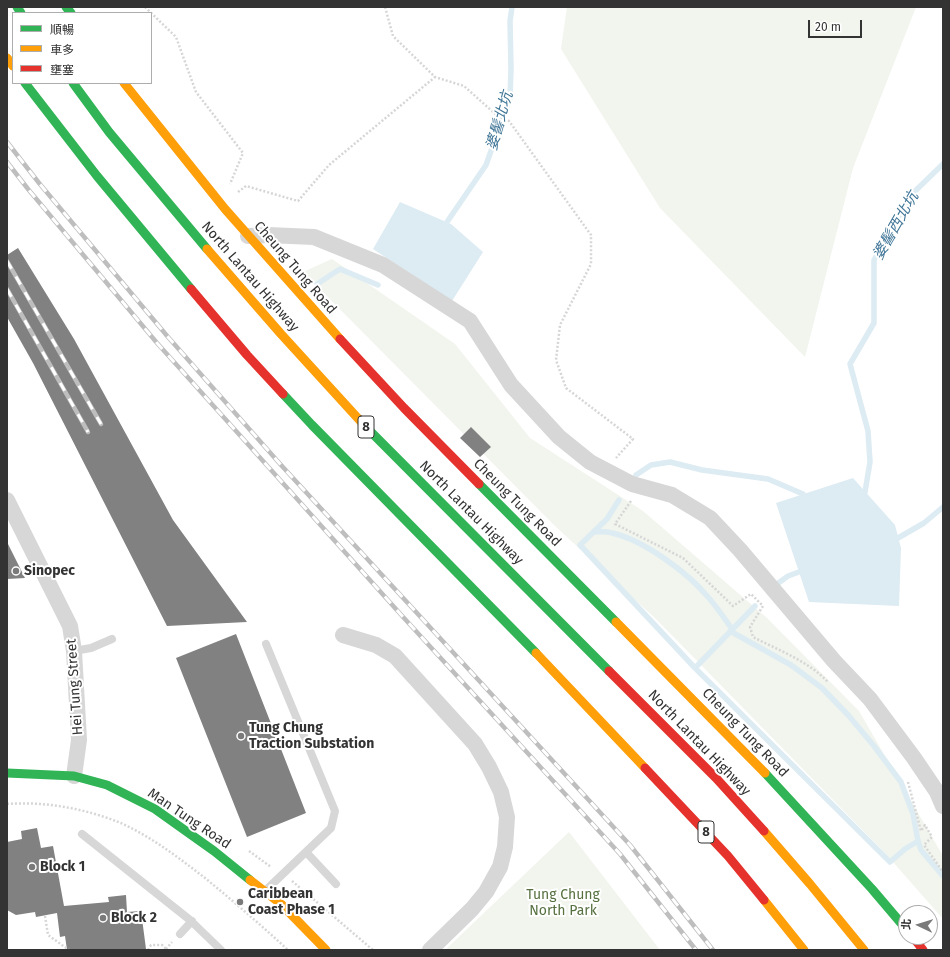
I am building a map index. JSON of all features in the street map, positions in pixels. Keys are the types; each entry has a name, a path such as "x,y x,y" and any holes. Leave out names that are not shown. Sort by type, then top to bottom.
{"main road":[{"name":"8","path":"26,84 97,176 247,355 312,425 532,648 679,803 728,856 804,950"},
{"name":"North Lantau Highway","path":"74,84 110,132 187,226 286,340 374,436 716,778 762,829 864,950"},
{"name":"Cheung Tung Road","path":"125,84 222,205 297,293 404,408 767,775 872,889 898,920"},
{"name":"Man Tung Road","path":"7,773 74,776 107,785 155,809 214,851 281,904 326,950"}],"street":[{"path":"248,236 268,235 314,237 383,265 470,321 511,384 560,437 590,462 632,484 672,495 710,518 740,550 834,661 870,699 914,758 937,792 943,806"},
{"name":"Hei Tung Street","path":"7,500 11,512 70,626 74,651 79,740 74,776"},
{"path":"343,635 376,645 395,656 475,744 489,767 501,792 507,817 505,848 500,868 486,892 472,909 430,950"}],"lane":[{"path":"74,651 91,648 112,639"},
{"path":"265,892 331,828 335,810 266,644"},
{"path":"82,834 192,921 222,950"},
{"path":"306,852 336,884"},
{"path":"180,934 192,921"}],"path":[{"path":"386,7 393,36 435,77 464,86 502,120 509,121 591,234 591,264 560,325 556,360 566,388 633,439 606,470"},
{"path":"152,14 176,37 196,92 243,153 222,205"},
{"path":"222,205 246,186 298,201 329,165 435,77"},
{"path":"633,498 615,524 683,558 733,606 751,594 763,606 750,627 753,637 792,656 822,675 832,686"},
{"path":"904,776 908,782 921,832 925,825 932,837 924,845 943,872"},
{"path":"7,804 37,804 80,811 102,816 141,833 189,865 288,950"},
{"path":"45,916 48,935 69,950"},
{"path":"148,950 151,945 162,945 167,950"}],"green space":[{"path":"567,7 916,7 853,168 805,357 660,208 561,49"},
{"path":"332,259 455,344 530,438 643,511 767,618 859,711 943,856 943,919 938,913 938,905 931,905 886,854 657,620 555,526 303,272"},
{"name":"Tung Chung North Park","path":"569,832 660,950 445,950"}],"shaded area":[{"path":"400,202 451,224 483,252 452,301 373,249"},
{"path":"853,478 895,525 901,548 899,606 809,602 776,503"}],"building":[{"path":"18,248 74,339 173,520 247,622 167,626 33,363 7,317 7,255"},
{"path":"471,427 491,447 480,457 460,438"},
{"path":"7,542 25,578 7,579"},
{"name":"Tung Chung Traction Substation","path":"236,634 306,813 247,837 176,658"},
{"path":"37,828 41,848 53,846 64,906 109,902 108,897 126,895 127,912 141,911 146,949 67,950 65,936 60,937 57,913 36,917 35,912 16,915 7,910 7,842 22,839 21,831"}],"waterway":[{"name":"婆髻北坑","path":"447,222 486,165 510,98 510,21 512,7"},
{"name":"婆髻西北坑","path":"865,492 870,462 868,431 850,364 874,323 874,260 911,195 943,164"},
{"path":"317,284 340,269 378,285"},
{"path":"636,475 651,465 670,462 702,470 768,479 803,494"},
{"path":"619,500 607,519 580,545 695,668 890,862 905,849 918,841"},
{"path":"898,538 924,523 943,507"},
{"path":"594,532 608,532 638,543 677,568 699,588 732,629"},
{"path":"777,584 788,576 799,572"},
{"path":"695,668 755,606"},
{"path":"730,631 791,665 822,688 849,716 901,782 913,814 921,850 943,876"}],"railway":[{"path":"7,142 39,183 168,337 281,465 630,845 713,950"},
{"path":"7,162 157,343 404,618 620,854 696,950"},
{"path":"7,261 101,424"},
{"path":"7,289 88,432"}],"traffic: fast":[{"path":"17,7 20,12"},
{"path":"66,7 70,12"},
{"path":"26,84 97,176 191,289"},
{"path":"74,84 109,132 207,249"},
{"path":"283,394 536,653"},
{"path":"364,425 609,671"},
{"path":"479,484 616,622"},
{"path":"7,773 74,776 107,785 155,809 214,851 250,880"},
{"path":"765,773 872,889 898,920"}],"traffic: slow":[{"path":"7,58 12,65"},
{"path":"125,84 225,209 340,339"},
{"path":"207,249 281,334 364,425"},
{"path":"616,622 765,773"},
{"path":"536,653 645,768"},
{"path":"764,831 864,950"},
{"path":"250,880 281,904 326,950"},
{"path":"764,900 804,950"}],"traffic: jam":[{"path":"191,289 247,355 283,394"},
{"path":"340,339 404,408 479,484"},
{"path":"609,671 716,778 764,831"},
{"path":"645,768 728,856 764,900"},
{"path":"919,945 923,950"}],"place":[{"name":"Sinopec","path":"16,571"},
{"name":"Tung Chung Traction Substation","path":"241,736"},
{"name":"Block 1","path":"32,867"},
{"name":"Caribbean Coast Phase 1","path":"240,902"},
{"name":"Block 2","path":"103,918"}]}
